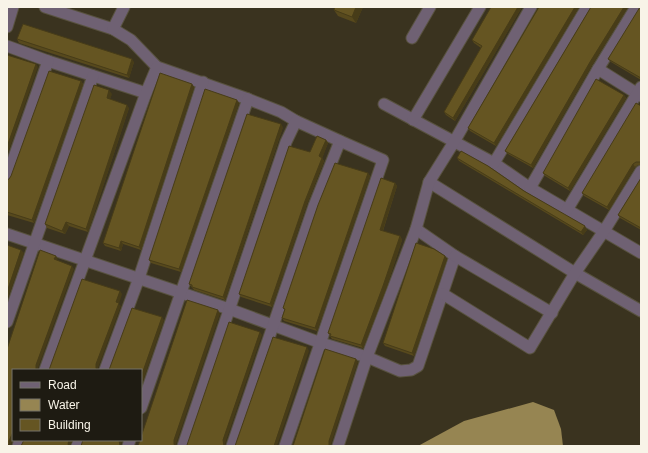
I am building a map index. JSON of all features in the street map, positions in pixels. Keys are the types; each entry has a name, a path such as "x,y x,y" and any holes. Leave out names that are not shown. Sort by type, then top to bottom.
{"street":[{"path":"7,27 13,7"},
{"path":"45,7 113,29 131,40 158,67 203,82 281,112 296,121 383,160 285,446"},
{"path":"113,29 124,7"},
{"path":"412,38 430,7"},
{"path":"413,120 480,7"},
{"path":"338,446 367,357 416,229 429,182 454,142 531,7"},
{"path":"494,163 586,7"},
{"path":"530,188 598,69 636,7"},
{"path":"7,46 146,93"},
{"path":"7,177 48,61"},
{"path":"45,369 146,93 158,67"},
{"path":"567,210 640,92 598,69"},
{"path":"7,322 36,243 93,76"},
{"path":"105,369 138,278 203,82"},
{"path":"142,405 248,99"},
{"path":"384,104 494,163 530,188 641,253"},
{"path":"184,446 286,142 296,121"},
{"path":"232,446 314,206 340,141"},
{"path":"443,294 530,348 575,273 604,231 641,171"},
{"path":"429,182 575,273 641,310"},
{"path":"416,229 455,256 552,313"},
{"path":"7,234 181,292 321,343 367,357 400,371 411,370 418,366 455,256"}],"water":[{"path":"533,402 554,410 561,429 563,446 418,446 464,421"}],"building":[{"path":"335,7 356,7 352,17 334,10"},
{"path":"491,7 518,7 453,118 444,112 482,46 472,40"},
{"path":"539,7 575,7 494,143 468,128"},
{"path":"591,7 624,7 590,62 531,165 505,151"},
{"path":"641,7 641,78 608,59"},
{"path":"23,24 132,59 127,75 17,39"},
{"path":"7,55 36,64 7,147"},
{"path":"49,71 81,81 32,220 7,212 7,180 11,176"},
{"path":"160,73 192,84 139,247 121,241 119,248 103,243"},
{"path":"596,79 624,95 568,188 543,173"},
{"path":"94,85 109,90 107,98 127,105 86,229 66,222 62,231 45,224"},
{"path":"205,89 237,100 179,269 149,260"},
{"path":"636,103 641,106 641,162 636,162 633,164 607,207 582,193"},
{"path":"247,114 281,124 223,297 192,287 192,285 189,284"},
{"path":"317,136 326,140 319,156 322,158 305,201 270,304 239,294 289,146 310,152"},
{"path":"461,151 488,166 524,191 585,226 581,232 457,158"},
{"path":"335,163 368,173 315,328 282,318 285,309 283,308 318,205"},
{"path":"381,178 395,183 380,230 400,236 361,345 330,336 331,334 328,333"},
{"path":"641,178 641,228 618,215"},
{"path":"416,243 434,249 445,256 412,353 383,343"},
{"path":"7,245 21,250 7,292"},
{"path":"40,250 56,256 54,259 72,266 36,365 36,369 12,369 12,434 9,445 7,444 7,349"},
{"path":"82,279 120,291 116,302 119,303 96,364 96,369 49,369"},
{"path":"187,300 218,310 174,440 175,446 138,446 140,441 142,441 142,434"},
{"path":"132,308 162,317 142,374 142,369 109,369"},
{"path":"229,322 260,332 223,440 224,446 186,446 187,445"},
{"path":"273,337 307,347 274,446 235,446"},
{"path":"325,349 356,359 329,441 330,446 293,446"},
{"path":"24,441 69,441 69,446 21,446"},
{"path":"83,441 119,441 120,446 81,446"}]}
